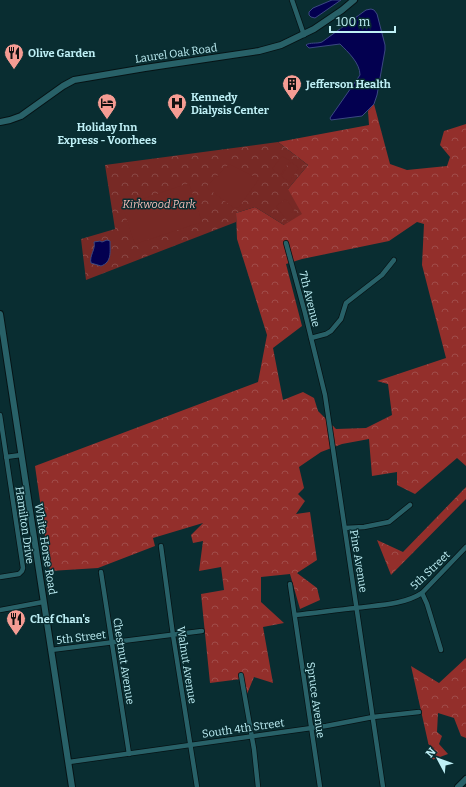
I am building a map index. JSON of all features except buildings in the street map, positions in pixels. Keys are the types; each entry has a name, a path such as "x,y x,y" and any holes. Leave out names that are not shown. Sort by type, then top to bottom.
{"main road":[{"name":"Laurel Oak Road","path":"0,122 21,116 63,86 74,80 130,70 259,51 280,45 304,35 327,21 354,0"},
{"name":"White Horse Road","path":"0,314 72,787"},
{"path":"458,787 466,779"}],"street":[{"path":"292,0 304,35"},
{"name":"7th Avenue","path":"286,243 311,338 326,334 337,326 346,303 382,275 394,260"},
{"name":"Pine Avenue","path":"311,338 325,395 383,787"},
{"name":"Hamilton Drive","path":"0,415 23,568 19,574 0,577"},
{"path":"6,458 21,455"},
{"path":"345,528 364,527 389,522 410,505"},
{"name":"Walnut Avenue","path":"161,546 173,635 197,787"},
{"name":"5th Street","path":"295,615 401,601 416,597 422,593 466,547"},
{"name":"Chestnut Avenue","path":"101,572 113,642 129,754"},
{"name":"Spruce Avenue","path":"290,584 320,787"},
{"path":"422,593 427,604 441,650"},
{"path":"0,610 43,602"},
{"name":"5th Street","path":"51,650 202,631"},
{"path":"241,675 252,736 258,787"},
{"name":"South 4th Street","path":"68,762 311,728 373,717 419,712"}],"green space":[{"path":"374,104 390,164 407,170 447,166 450,157 440,145 444,131 466,124 466,466 457,458 415,494 397,485 397,472 372,476 369,439 342,444 321,452 299,467 304,488 298,494 305,501 296,514 310,512 317,560 297,573 317,588 320,600 300,609 290,574 261,577 261,602 284,623 263,627 273,683 254,677 247,694 241,679 210,683 201,594 224,590 221,567 199,571 203,541 193,543 191,535 203,523 153,538 155,546 98,568 50,571 35,466 258,382 267,335 237,239 236,213 255,207 284,225 288,189 308,165 278,142 369,125 368,111","holes":["417,222 424,224 422,265 446,358 377,381 388,384 392,415 366,428 336,429 318,411 314,398 303,392 283,400 273,348 302,326 286,264 302,259 389,241"]},
{"name":"Kirkwood Park","path":"278,142 308,165 288,189 302,214 284,225 255,207 236,213 236,222 86,280 81,239 115,229 105,165"},
{"path":"282,156 290,161 280,175 272,169"},
{"path":"291,162 299,168 289,182 281,176"},
{"path":"229,164 259,179 239,207 234,208 206,187"},
{"path":"189,183 202,222 135,244 122,206"},
{"path":"286,199 297,215 288,222 276,206"},
{"path":"466,487 466,499 391,575 377,540 403,552"},
{"path":"466,658 466,738 461,736 454,718 438,713 437,732 442,736 439,744 448,754 432,760 411,666 439,683"}],"shaded area":[{"path":"332,0 341,0 315,18 309,15 309,12 313,8"},
{"path":"371,9 377,14 385,45 377,95 374,104 362,116 331,120 330,118 360,75 358,66 340,44 309,48 306,45 322,42 366,10"},
{"path":"107,240 110,241 110,256 107,262 101,266 91,263 94,242 102,242"}],"place":[{"name":"Olive Garden","path":"14,70"},
{"name":"Jefferson Health","path":"292,101"},
{"name":"Holiday Inn Express - Voorhees","path":"107,120"},
{"name":"Kennedy Dialysis Center","path":"177,120"},
{"name":"Chef Chan's","path":"16,636"}]}
